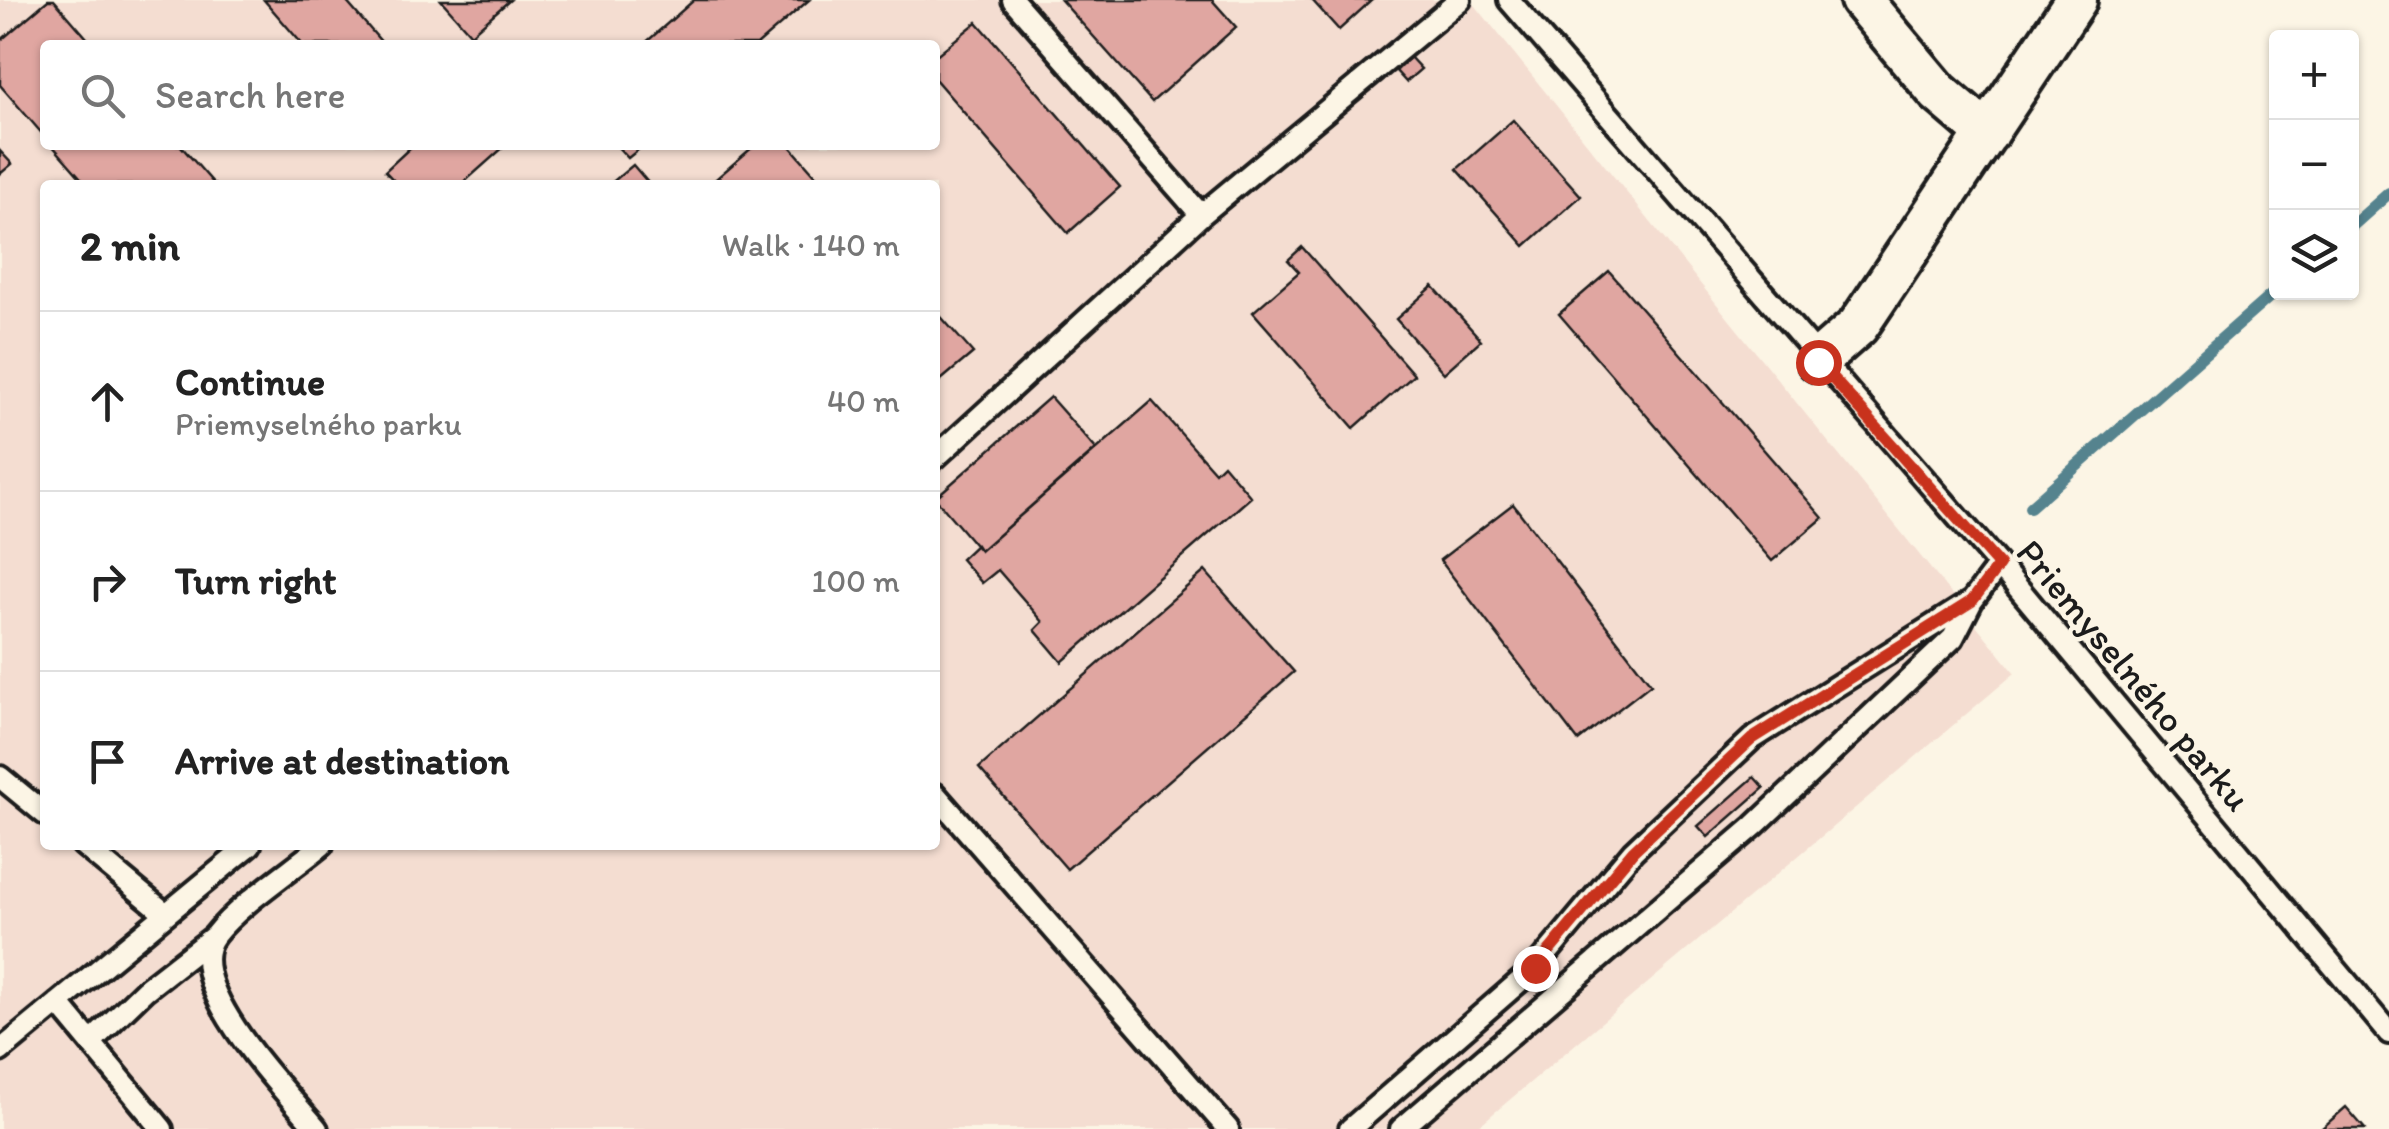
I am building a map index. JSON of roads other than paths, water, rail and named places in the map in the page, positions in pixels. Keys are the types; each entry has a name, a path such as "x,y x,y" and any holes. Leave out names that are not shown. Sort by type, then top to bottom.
{"street":[{"path":"1861,0 1938,92 1987,134"},
{"path":"1818,362 1858,326 2076,0"}],"lane":[{"path":"1013,0 1201,216"},
{"path":"940,453 1201,216 1460,0"},
{"name":"Priemyselného parku","path":"1509,0 1818,362 1999,565 2389,1033"},
{"path":"1402,1129 1754,826 1953,638 1972,601 1999,565"},
{"path":"1350,1129 1535,968 1633,851 1752,739 1972,601"},
{"path":"0,777 40,810"},
{"path":"940,800 1228,1129"},
{"path":"89,850 166,914"},
{"path":"0,1051 244,850"},
{"path":"91,1042 146,990 316,850"},
{"path":"212,936 205,971 226,1017 317,1129"},
{"path":"58,1003 162,1129"}],"waterway":[{"path":"2359,220 2389,193"},
{"path":"2030,507 2269,297"}]}
